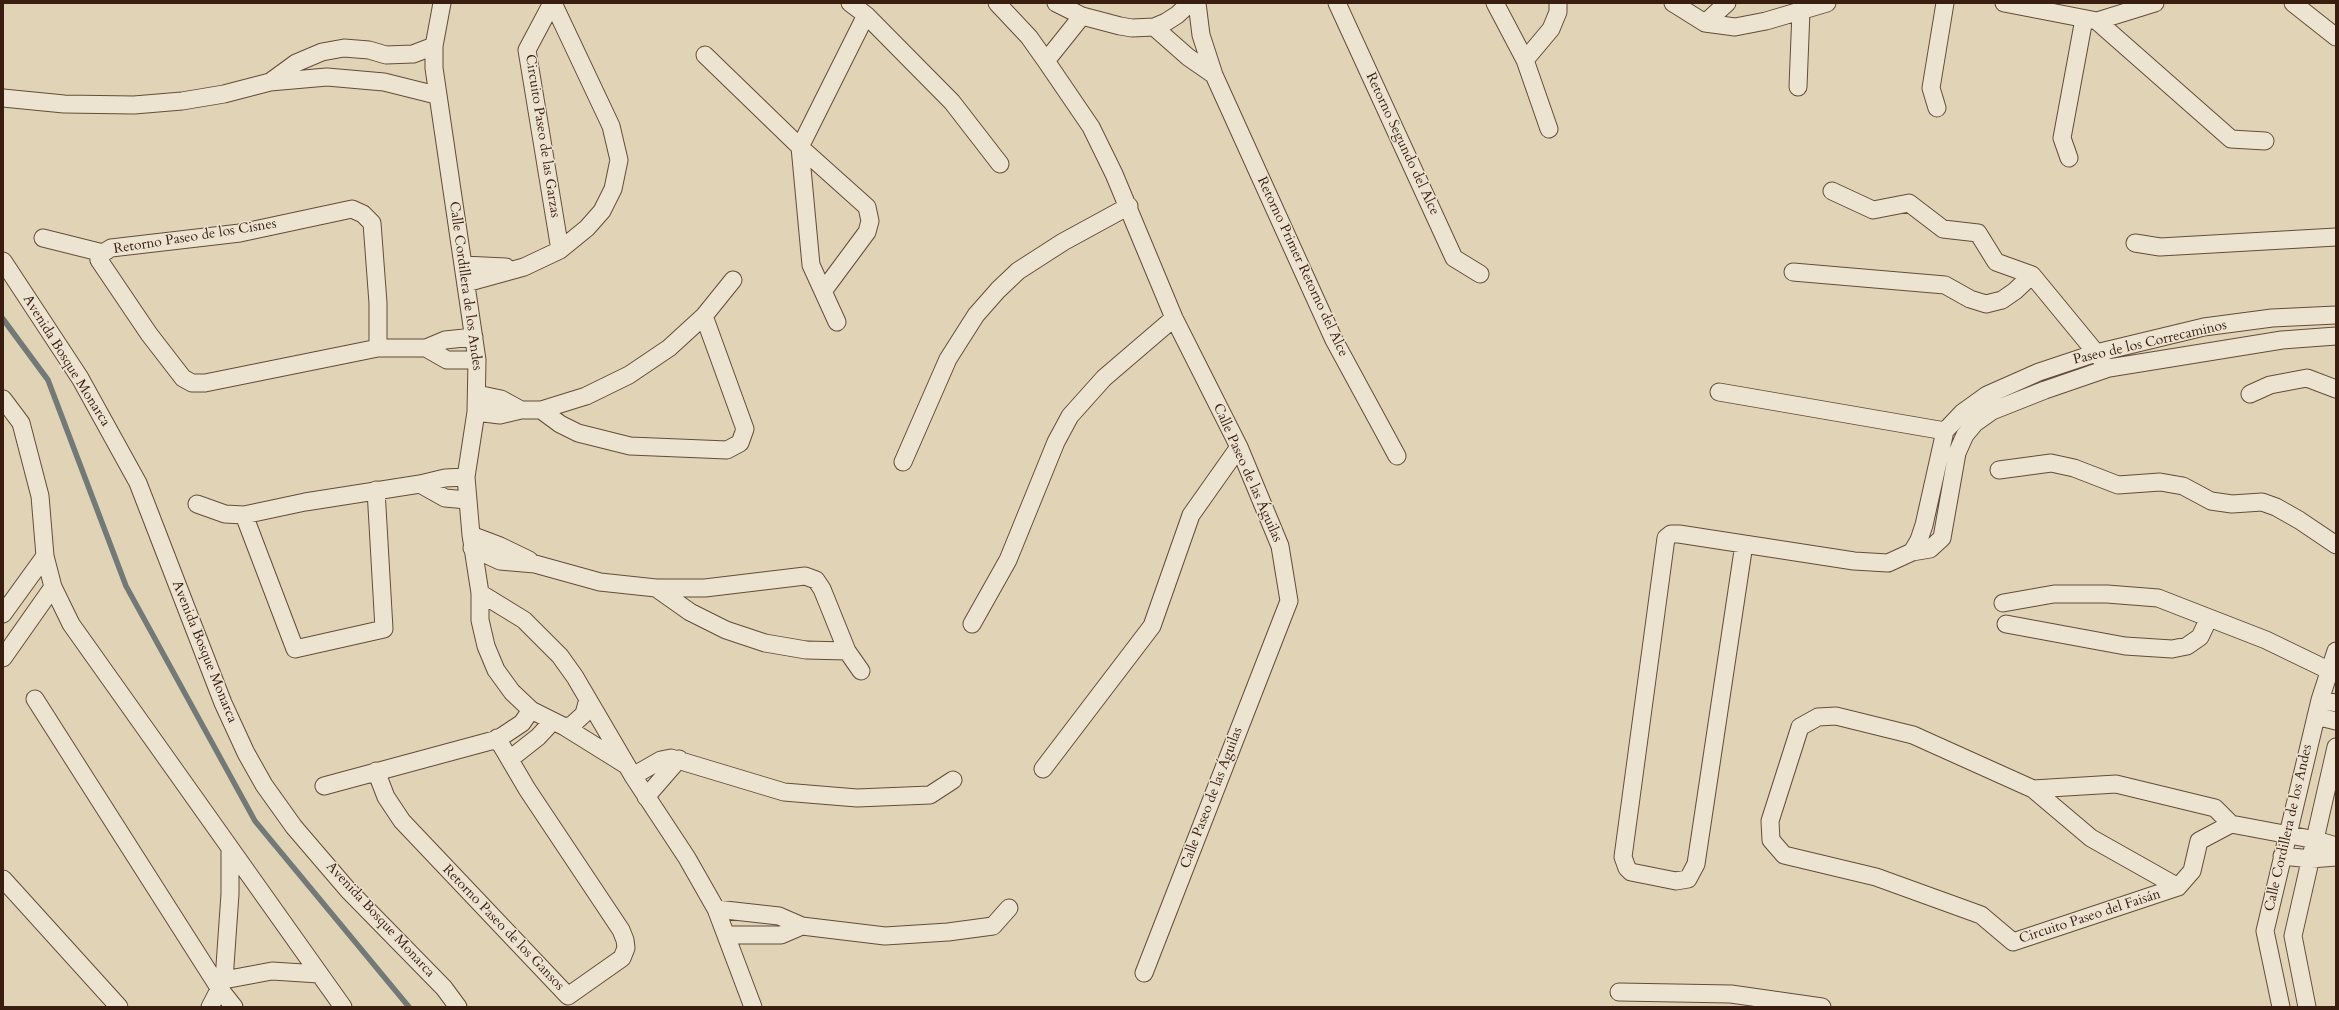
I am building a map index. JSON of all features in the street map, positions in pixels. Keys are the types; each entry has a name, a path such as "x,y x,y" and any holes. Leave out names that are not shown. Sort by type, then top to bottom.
{"street":[{"name":"Calle Cordillera de los Andes","path":"442,3 434,46 436,95 477,360 476,412 466,477 467,500 480,593 480,620 486,646 496,670 512,692 531,710 559,725 629,770"},
{"name":"Circuito Paseo de las Garzas","path":"466,283 524,267 560,250 587,228 602,211 613,189 618,160 611,126 552,3"},
{"name":"Circuito Paseo de las Garzas","path":"552,3 527,50 560,250"},
{"path":"850,3 866,15 952,102 1000,164"},
{"name":"Calle Paseo de las Águilas","path":"997,3 1029,38 1091,127 1129,206 1174,318 1239,447 1280,546 1289,601 1144,974"},
{"path":"1056,3 1082,16 1120,26 1154,27 1177,15 1190,3"},
{"name":"Retorno Primer Retorno del Alce","path":"1197,3 1201,35 1214,75 1334,340 1397,456"},
{"name":"Retorno Segundo del Alce","path":"1337,3 1454,258 1480,274"},
{"path":"1495,3 1525,60 1550,129"},
{"path":"1525,60 1551,29 1558,12 1558,3"},
{"path":"1673,3 1704,23 1735,27 1827,3"},
{"path":"1704,23 1727,3"},
{"path":"1937,108 1931,88 1945,3"},
{"path":"2004,3 2090,20 2155,3"},
{"path":"2293,3 2336,37"},
{"path":"1798,87 1801,11"},
{"path":"837,322 824,290 810,265 800,146 866,15"},
{"path":"1046,61 1082,16"},
{"path":"2090,20 2231,139 2265,141"},
{"path":"2069,158 2062,138 2090,20"},
{"path":"1154,27 1188,57 1214,75"},
{"path":"270,82 296,63 322,52 344,48 369,50 386,55 413,54 434,46"},
{"path":"384,82 386,55"},
{"path":"705,55 800,146 867,207 870,221 867,232 824,290"},
{"path":"3,98 64,104 134,105 203,97 270,82 327,77 384,82 436,95"},
{"path":"1832,191 1873,210 1909,203 1942,229 1978,233 1996,262 2032,275 2109,368"},
{"path":"903,462 948,359 976,315 998,290 1018,271 1063,242 1129,206"},
{"name":"Retorno Paseo de los Cisnes","path":"378,348 378,303 372,223 363,214 352,209 240,233 111,248 103,253 99,260 145,328 183,378 192,383 205,383 378,348 426,348 445,340 474,337"},
{"path":"2135,243 2160,247 2336,237"},
{"name":"Retorno Paseo de los Cisnes","path":"44,238 103,253"},
{"name":"Avenida Bosque Monarca","path":"3,261 80,378 138,483 223,703 246,753 264,784 294,828 343,884 444,988 458,1007"},
{"name":"Circuito Paseo de las Garzas","path":"463,265 524,267"},
{"path":"1793,272 1945,285 1970,299 1986,304 2002,300 2015,291 2032,275"},
{"path":"476,412 500,415 521,410 541,410 586,396 629,375 669,348 704,316 733,280"},
{"name":"Paseo de los Correcaminos","path":"1912,552 1919,540 1924,525 1945,431 1962,413 1986,395 2039,372 2096,352 2204,327 2272,318 2336,314"},
{"path":"541,410 560,424 578,434 630,446 727,450 740,443 745,429 704,316"},
{"path":"972,624 1008,560 1056,442 1070,416 1104,378 1174,318"},
{"name":"Paseo de los Correcaminos","path":"1912,552 1930,548 1942,538 1957,453 1965,435 1975,423 1992,411 2045,390 2109,368 2274,341 2336,336"},
{"name":"Retorno Paseo de los Cisnes","path":"426,348 447,360 477,360"},
{"path":"2250,394 2270,385 2307,378 2336,389"},
{"path":"1719,392 1945,431"},
{"path":"477,394 501,399 521,410"},
{"path":"3,399 21,423 40,496 45,556 53,586 71,624 230,851 343,1007"},
{"path":"1043,769 1152,626 1190,515 1239,447"},
{"path":"1940,449 1957,453"},
{"path":"1999,470 2051,463 2074,468 2118,485 2160,482 2183,486 2211,501 2232,504 2262,502 2276,507 2299,520 2336,545"},
{"path":"198,504 225,514 244,515 376,490 420,484 445,478 466,477"},
{"path":"420,484 445,498 467,500"},
{"path":"244,515 295,649 384,630 376,490"},
{"path":"1744,544 1696,864 1688,879 1676,881 1631,872 1627,868 1624,857 1666,538 1671,534 1679,534 1744,544 1854,561 1888,563 1912,552"},
{"path":"472,541 500,546 535,564 600,582 656,588 705,588 805,576 816,580 822,589 847,651 861,671"},
{"path":"3,614 45,556"},
{"path":"3,658 53,586"},
{"path":"656,588 690,612 726,630 765,642 806,650 847,651"},
{"name":"Calle Cordillera de los Andes","path":"480,593 519,617 543,637 560,656 588,699 629,770 687,858 716,909 753,1007"},
{"path":"2004,603 2054,594 2107,594 2158,598 2266,640 2328,670"},
{"path":"2006,624 2124,646 2172,649 2187,646 2200,637 2209,618"},
{"name":"Calle Cordillera de los Andes","path":"2281,1007 2265,931 2287,836 2324,706 2328,670 2336,651"},
{"path":"34,699 222,984 234,1007"},
{"path":"510,759 538,737 559,725 579,720 584,714 588,699"},
{"path":"2324,706 2336,721"},
{"path":"324,786 497,738 522,724 531,710"},
{"name":"Circuito Paseo del Faisán","path":"2033,789 2116,784 2215,808 2231,824 2199,841 2192,871 2178,887 2014,942 1981,915 1876,877 1784,855 1770,840 1770,821 1800,727 1818,717 1836,716 1913,736 2033,789 2091,838 2178,887"},
{"name":"Retorno Paseo de los Gansos","path":"376,771 386,797 402,821 568,996 622,958 626,948 625,940 621,930 527,789 497,738"},
{"name":"Calle Cordillera de los Andes","path":"2307,1007 2293,936 2312,859 2336,747"},
{"path":"629,770 661,760 679,760 784,792 857,798 930,795 952,780"},
{"path":"646,797 679,760"},
{"path":"2231,824 2287,836 2316,840 2336,846"},
{"path":"210,1007 222,984 230,894 230,851"},
{"path":"2282,856 2312,859 2336,857"},
{"path":"3,879 119,1007"},
{"path":"716,909 780,916 802,926 885,936 948,932 993,926 1009,908"},
{"path":"726,935 781,935 802,926"},
{"path":"222,984 272,971 318,974"},
{"path":"1619,992 1731,994 1822,1007"}],"waterway":[{"path":"3,319 48,380 126,586 255,821 409,1007"}]}
